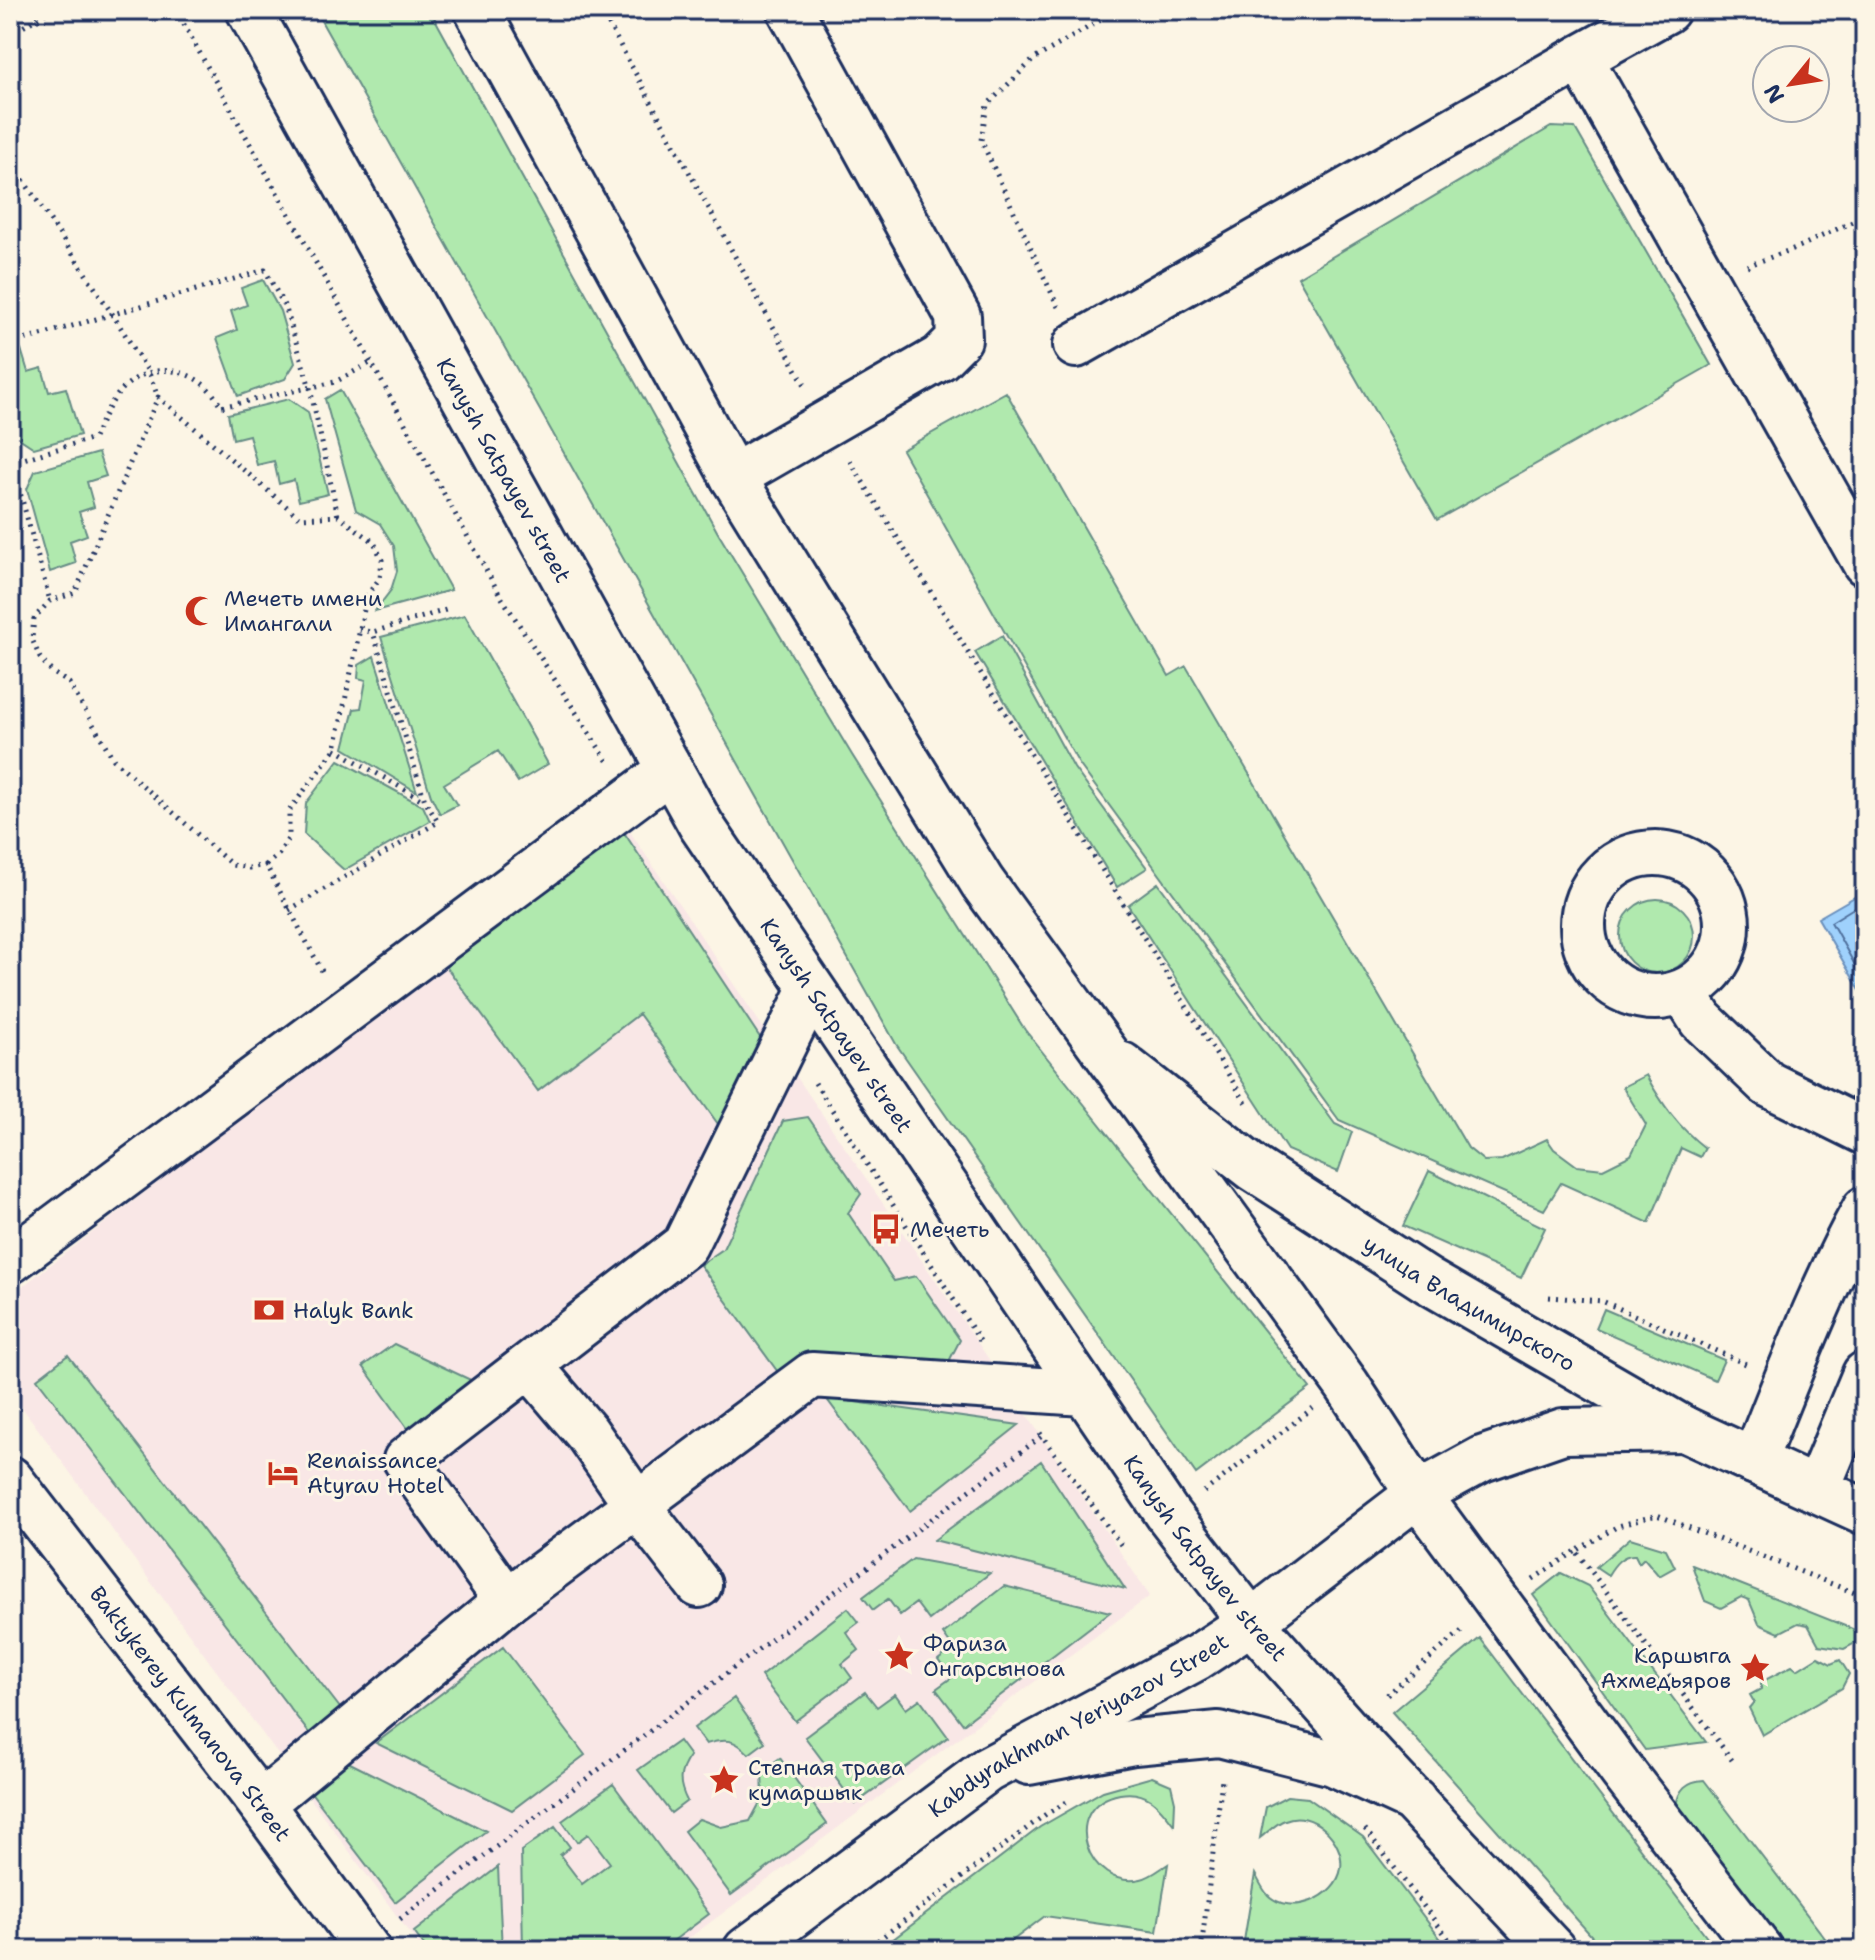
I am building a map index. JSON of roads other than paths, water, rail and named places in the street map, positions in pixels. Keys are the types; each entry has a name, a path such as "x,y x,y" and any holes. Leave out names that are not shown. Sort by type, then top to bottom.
{"main road":[{"name":"Kanysh Satpayev street","path":"249,10 701,825 811,989 1169,1516 1251,1622 1553,1950"},
{"path":"477,10 733,477 982,882 1347,1385 1418,1494 1622,1771 1760,1950"},
{"path":"733,477 940,358 959,339 958,316 790,10"},
{"path":"1076,345 1667,10"},
{"path":"1580,58 1705,281 1853,512 1865,563"},
{"path":"10,1261 670,770"},
{"path":"507,1601 406,1460 685,1245 811,989"},
{"path":"1684,993 1701,1020 1768,1084 1865,1132"},
{"name":"улица Владимирского","path":"1102,1049 1253,1168 1428,1281 1684,1429 1865,1512"},
{"path":"1754,1461 1851,1233 1865,1209"},
{"path":"530,1366 587,1433 637,1505 699,1585"},
{"path":"1817,1489 1865,1374"},
{"path":"261,1804 507,1601 812,1375 1084,1393"},
{"name":"Kabdyrakhman Yeriyazov Street","path":"746,1950 987,1770 1198,1657 1251,1622 1418,1494 1482,1459 1563,1431 1684,1429"},
{"name":"Baktykerey Kulmanova Street","path":"10,1479 261,1804 367,1948"},
{"path":"987,1770 1134,1742 1219,1734 1333,1763 1416,1801"}],"water":[{"path":"1865,891 1865,999 1818,918"}],"place":[{"name":"Мечеть имени Имангали","path":"200,611"},
{"name":"Мечеть","path":"886,1229"},
{"name":"Halyk Bank","path":"269,1310"},
{"name":"Renaissance Atyrau Hotel","path":"283,1473"},
{"name":"Фариза Онгарсынова","path":"899,1656"},
{"name":"Каршыга Ахмедьяров","path":"1755,1668"},
{"name":"Степная трава кумаршык","path":"724,1780"}]}
